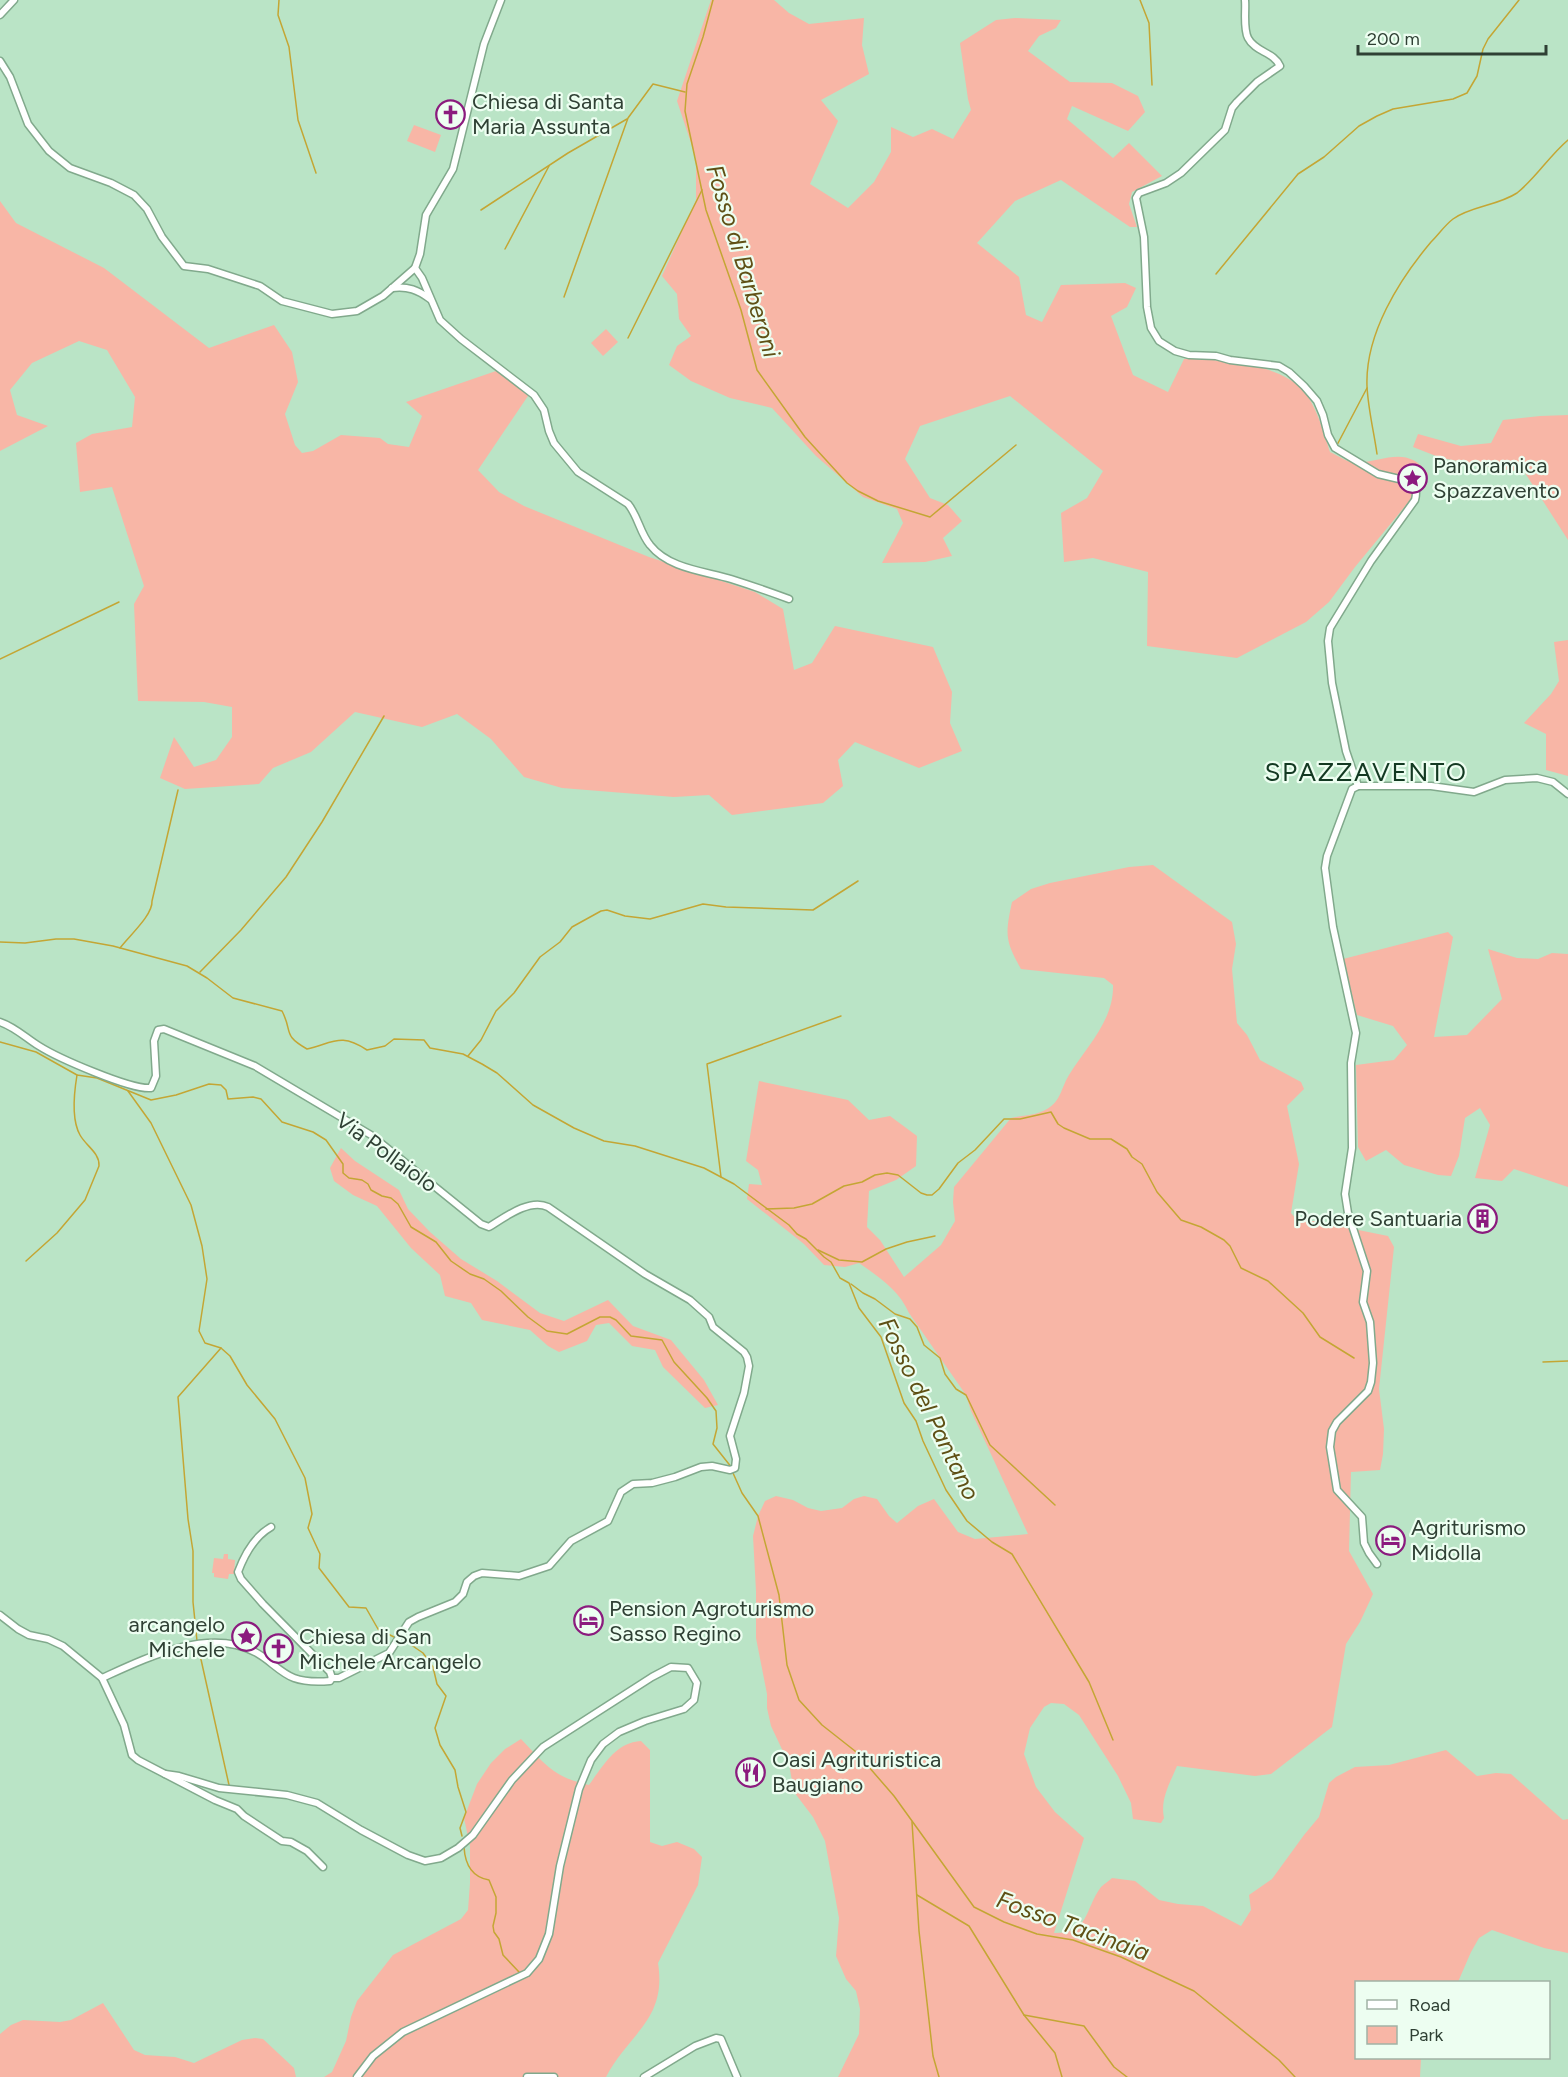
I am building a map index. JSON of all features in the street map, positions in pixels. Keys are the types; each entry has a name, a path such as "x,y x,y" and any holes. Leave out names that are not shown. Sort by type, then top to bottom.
{"street":[{"path":"0,15 14,0"},
{"path":"0,61 10,77 28,124 49,151 70,168 111,183 134,195 147,209 162,237 184,266 208,269 260,286 282,301 332,314 357,311 383,296 415,268 419,260 428,210 452,174 483,49 501,0"},
{"path":"1245,0 1247,37 1255,46 1277,59 1280,66 1257,82 1237,102 1232,108 1225,130 1181,173 1166,183 1139,193 1136,198 1144,237 1147,307 1151,328 1159,341 1175,351 1189,355 1216,356 1279,366 1289,372 1317,401 1328,435 1335,448 1378,474 1412,482 1417,494 1356,584 1330,628 1329,635 1332,683 1354,787 1327,856 1325,868 1333,927 1356,1034 1351,1063 1352,1148 1345,1194 1348,1213 1367,1271 1363,1302 1370,1322 1373,1363 1368,1391 1337,1422 1332,1431 1330,1447 1337,1490 1362,1517 1364,1543 1377,1564"},
{"path":"415,268 422,278 440,320 534,395 544,410 554,443 578,472 628,504 650,546 664,557 700,573 729,578 789,598"},
{"path":"392,288 414,289 430,300"},
{"path":"1354,787 1431,786 1474,792 1504,780 1537,778 1553,782 1568,794"},
{"name":"Via Pollaiolo","path":"0,1022 41,1047 116,1081 137,1087 151,1088 156,1076 154,1041 158,1030 165,1029 231,1055 255,1066 372,1135 481,1224 489,1227 534,1205 542,1204 618,1256 690,1300 709,1317 713,1327 747,1357 749,1366 744,1393 730,1436 736,1459 733,1469 701,1467 652,1483 633,1484 621,1492 608,1521 571,1541 549,1566 519,1576 482,1572 474,1576 467,1582 463,1594 455,1602 409,1623 389,1653 339,1678 332,1678"},
{"path":"102,1678 153,1655 174,1649 235,1643 255,1652 292,1677 312,1682 330,1681 332,1678 330,1672 263,1604 241,1579 238,1572 249,1550 271,1527"},
{"path":"0,1614 29,1635 48,1639 63,1646 102,1678 124,1725 132,1755 145,1766 237,1809 282,1841 291,1842 307,1851 323,1867"},
{"path":"165,1774 219,1788 287,1795 317,1803 408,1856 425,1860 441,1858 458,1848 473,1835 512,1780 543,1747 651,1677 671,1667 688,1668 697,1683 694,1700 684,1709 619,1732 603,1744 591,1760 579,1789 560,1866 549,1934 539,1959 527,1973 404,2032 373,2056 357,2077"},
{"path":"644,2077 695,2046 716,2038 721,2039 737,2077"},
{"path":"527,2077 554,2077"}],"green space":[{"path":"711,0 774,0 789,13 809,24 864,18 862,45 869,74 821,100 838,121 810,184 848,208 874,182 891,152 891,127 913,137 932,129 953,139 971,110 960,43 996,20 1015,18 1061,20 1056,28 1039,36 1028,51 1070,82 1112,83 1138,96 1145,112 1128,131 1072,106 1067,119 1113,158 1129,143 1162,176 1132,192 1129,204 1137,227 1130,227 1061,180 1015,201 977,243 1019,277 1026,315 1042,322 1061,285 1125,283 1136,288 1127,307 1111,316 1133,375 1168,392 1184,359 1213,360 1263,368 1291,380 1307,395 1330,452 1352,462 1402,457 1420,464 1428,474 1421,487 1329,602 1306,622 1237,658 1147,646 1148,572 1093,558 1064,562 1061,513 1087,498 1103,471 1010,396 920,426 905,459 930,498 948,505 962,521 943,538 952,556 925,562 882,563 903,523 897,509 863,497 816,456 772,408 730,398 691,381 669,365 677,346 691,336 679,319 677,294 662,276 696,200 696,158 677,101"},
{"path":"414,125 441,135 435,152 407,141"},
{"path":"0,201 16,223 104,268 209,348 274,325 292,352 298,382 285,414 295,445 302,453 313,451 341,435 380,438 388,444 409,447 422,416 406,402 496,371 530,393 478,470 499,492 524,506 649,557 755,592 783,609 794,670 812,663 835,626 933,647 952,692 950,723 962,751 919,768 855,742 838,760 843,786 823,803 732,815 709,795 674,797 562,788 524,777 491,739 457,714 422,727 355,712 311,752 273,768 259,784 185,789 160,778 174,737 194,767 216,760 232,737 232,707 204,702 138,701 134,604 144,586 112,487 80,492 76,443 92,434 132,427 135,397 107,350 79,341 32,363 10,390 17,415 48,426 0,451"},
{"path":"606,329 618,342 603,356 591,343"},
{"path":"1568,415 1568,540 1525,473 1441,458 1413,447 1418,434 1461,446 1491,443 1503,420"},
{"path":"1568,640 1568,776 1546,770 1546,734 1524,723 1551,694 1559,681 1554,642"},
{"path":"1153,865 1232,922 1236,944 1232,969 1237,1023 1247,1035 1260,1060 1301,1082 1304,1089 1287,1106 1299,1164 1291,1213 1298,1221 1314,1221 1388,1236 1394,1247 1379,1389 1384,1429 1383,1454 1380,1470 1351,1472 1349,1551 1373,1594 1360,1622 1346,1644 1332,1727 1271,1774 1255,1776 1177,1766 1163,1804 1164,1818 1161,1823 1133,1819 1131,1803 1118,1776 1079,1715 1064,1704 1051,1703 1044,1707 1030,1728 1024,1754 1036,1787 1055,1812 1084,1838 1054,1933 1066,1932 1080,1925 1101,1887 1112,1878 1135,1881 1159,1900 1203,1906 1241,1926 1251,1910 1249,1895 1272,1879 1319,1817 1329,1783 1355,1767 1389,1765 1446,1750 1477,1776 1496,1773 1511,1774 1563,1820 1568,1819 1568,1953 1544,1948 1492,1930 1479,1938 1458,1981 1355,1981 1355,2059 1421,2059 1420,2077 838,2077 859,2034 860,2009 856,1991 846,1979 836,1956 839,1918 825,1841 813,1817 794,1792 789,1764 771,1726 767,1708 767,1694 756,1638 753,1536 758,1516 765,1501 776,1496 821,1511 842,1508 854,1499 864,1496 877,1499 897,1523 918,1506 934,1499 958,1532 975,1539 1028,1534 971,1411 966,1395 900,1297 874,1273 859,1263 845,1267 824,1265 804,1244 747,1199 749,1184 762,1185 758,1170 746,1161 759,1081 848,1100 869,1120 890,1116 917,1136 916,1166 896,1180 869,1191 867,1227 880,1240 904,1277 941,1245 955,1221 954,1187 1011,1118 1038,1113 1052,1106 1069,1075 1098,1033 1109,1010 1113,985 1104,978 1021,969 1008,937 1012,902 1031,889 1050,883 1129,867"},
{"path":"1448,932 1453,937 1434,1037 1467,1035 1502,999 1488,949 1517,958 1538,959 1552,953 1568,954 1568,1187 1514,1169 1502,1181 1475,1178 1490,1125 1480,1108 1465,1118 1459,1156 1451,1176 1438,1175 1404,1165 1386,1150 1366,1161 1358,1147 1356,1065 1394,1060 1407,1045 1393,1026 1357,1015 1343,959"},
{"path":"341,1148 355,1161 399,1190 408,1209 461,1259 497,1281 540,1313 564,1321 608,1300 633,1326 671,1340 704,1380 718,1405 705,1408 663,1367 655,1350 632,1346 609,1323 596,1325 587,1341 559,1352 548,1346 530,1330 482,1320 471,1303 445,1296 440,1275 411,1248 377,1206 353,1195 334,1181 330,1168"},
{"path":"224,1554 228,1554 228,1559 235,1560 234,1574 229,1574 228,1579 214,1577 212,1573 214,1558 223,1559"},
{"path":"521,1739 558,1774 589,1785 617,1750 632,1742 641,1741 650,1750 650,1842 662,1846 677,1842 694,1849 702,1857 698,1885 658,1963 657,1999 652,2013 606,2077 324,2077 332,2072 346,2041 357,2001 393,1955 461,1919 468,1910 470,1846 464,1818 477,1784 491,1763 505,1749"},
{"path":"103,2003 134,2050 145,2055 175,2057 194,2063 242,2040 263,2039 294,2068 296,2077 0,2077 0,2034 11,2025 23,2020 60,2022 71,2020"}],"waterway":[{"path":"279,0 278,15 289,47 298,120 316,173"},
{"name":"Fosso di Barberoni","path":"713,0 687,84 685,111 706,210 741,310 757,370 805,437 847,483 878,501 930,517 1016,445"},
{"path":"1140,0 1149,23 1152,85"},
{"path":"1216,274 1298,174 1324,157 1359,126 1393,109 1453,99 1467,93 1477,76 1483,49 1488,39 1519,0"},
{"path":"564,297 628,118 653,84 685,92"},
{"path":"481,210 568,153 627,119"},
{"path":"1377,454 1367,386 1368,366 1378,328 1396,291 1419,257 1450,221 1468,211 1501,201 1517,193 1568,140"},
{"path":"505,249 549,166"},
{"path":"628,338 702,190"},
{"path":"1337,445 1367,388"},
{"path":"0,659 119,602"},
{"path":"200,972 241,930 286,877 322,822 384,716"},
{"path":"120,948 149,913 178,790"},
{"path":"468,1056 481,1040 496,1011 514,993 540,957 560,942 572,927 601,911 607,910 625,916 650,919 703,904 813,910 858,881"},
{"name":"Fosso del Pantano","path":"0,942 25,943 74,939 113,946 187,966 233,998 282,1011 289,1033 294,1040 307,1049 338,1040 351,1042 367,1050 385,1046 394,1039 424,1040 430,1048 463,1054 482,1064 497,1073 533,1105 574,1128 604,1141 635,1146 704,1168 734,1184 806,1239 831,1262 840,1278 849,1283 859,1308 881,1337 904,1403 916,1421 946,1490 967,1521 992,1542 1012,1554 1089,1682 1113,1740"},
{"path":"721,1177 707,1064 841,1016"},
{"name":"Fosso Tacinaia","path":"0,1042 36,1052 77,1075 97,1078 151,1100 176,1095 209,1084 221,1085 226,1090 228,1099 253,1097 261,1099 282,1122 313,1132 326,1140 343,1164 343,1173 349,1178 362,1180 371,1190 391,1198 398,1204 411,1227 436,1242 451,1261 501,1291 528,1317 547,1331 567,1334 600,1317 610,1317 616,1320 631,1336 662,1340 674,1362 716,1411 717,1428 713,1444 732,1468"},
{"path":"26,1261 57,1233 85,1200 99,1166 95,1153 80,1135 75,1121 74,1098 77,1075"},
{"path":"128,1091 151,1123 191,1205 202,1246 207,1279 199,1331 205,1343 221,1348 230,1356 247,1385 275,1419 305,1478 312,1514 308,1528 320,1554 319,1568 349,1607 366,1608 378,1629 394,1637"},
{"path":"766,1209 794,1208 812,1204 844,1186 887,1173 898,1175 921,1193 932,1195 958,1163 975,1150 1004,1119 1020,1119 1051,1112 1058,1124 1064,1128 1090,1139 1111,1139 1127,1149 1132,1157 1142,1164 1157,1192 1181,1220 1201,1227 1224,1240 1230,1246 1241,1268 1268,1281 1303,1313 1320,1337 1354,1358"},
{"path":"818,1250 839,1260 862,1262 886,1249 935,1236"},
{"path":"851,1284 895,1314 910,1319 917,1327 924,1345 940,1358 945,1374 956,1389 966,1395 990,1445 1055,1505"},
{"path":"197,1641 193,1602 193,1551 188,1519 178,1397 221,1348"},
{"path":"1543,1362 1568,1361"},
{"name":"Fosso Tacinaia","path":"733,1473 742,1493 758,1516 779,1595 787,1665 799,1700 822,1725 855,1751 894,1796 974,1907 1004,1922 1037,1934 1073,1940 1121,1957 1194,1991 1279,2060 1295,2077"},
{"path":"404,1640 423,1653 433,1667 437,1684 446,1696 435,1728 440,1745 455,1770 466,1812 460,1828 462,1836"},
{"path":"198,1646 229,1785"},
{"path":"912,1822 919,1931 933,2056 939,2077"},
{"path":"464,1847 466,1859 473,1873 489,1880 496,1897 494,1932 499,1939 503,1955 519,1972"},
{"path":"917,1895 969,1926 1024,2015 1055,2053 1062,2077"},
{"path":"1024,2015 1084,2026 1114,2067 1127,2077"}],"place":[{"name":"Chiesa di Santa Maria Assunta","path":"451,114"},
{"name":"Panoramica Spazzavento","path":"1412,478"},
{"name":"Podere Santuaria","path":"1483,1218"},
{"name":"Agriturismo Midolla","path":"1390,1540"},
{"name":"Pension Agroturismo Sasso Regino","path":"588,1621"},
{"name":"arcangelo Michele","path":"246,1637"},
{"name":"Chiesa di San Michele Arcangelo","path":"278,1649"},
{"name":"Oasi Agrituristica Baugiano","path":"751,1772"}],"district":[{"name":"SPAZZAVENTO","path":"1366,772"}]}
